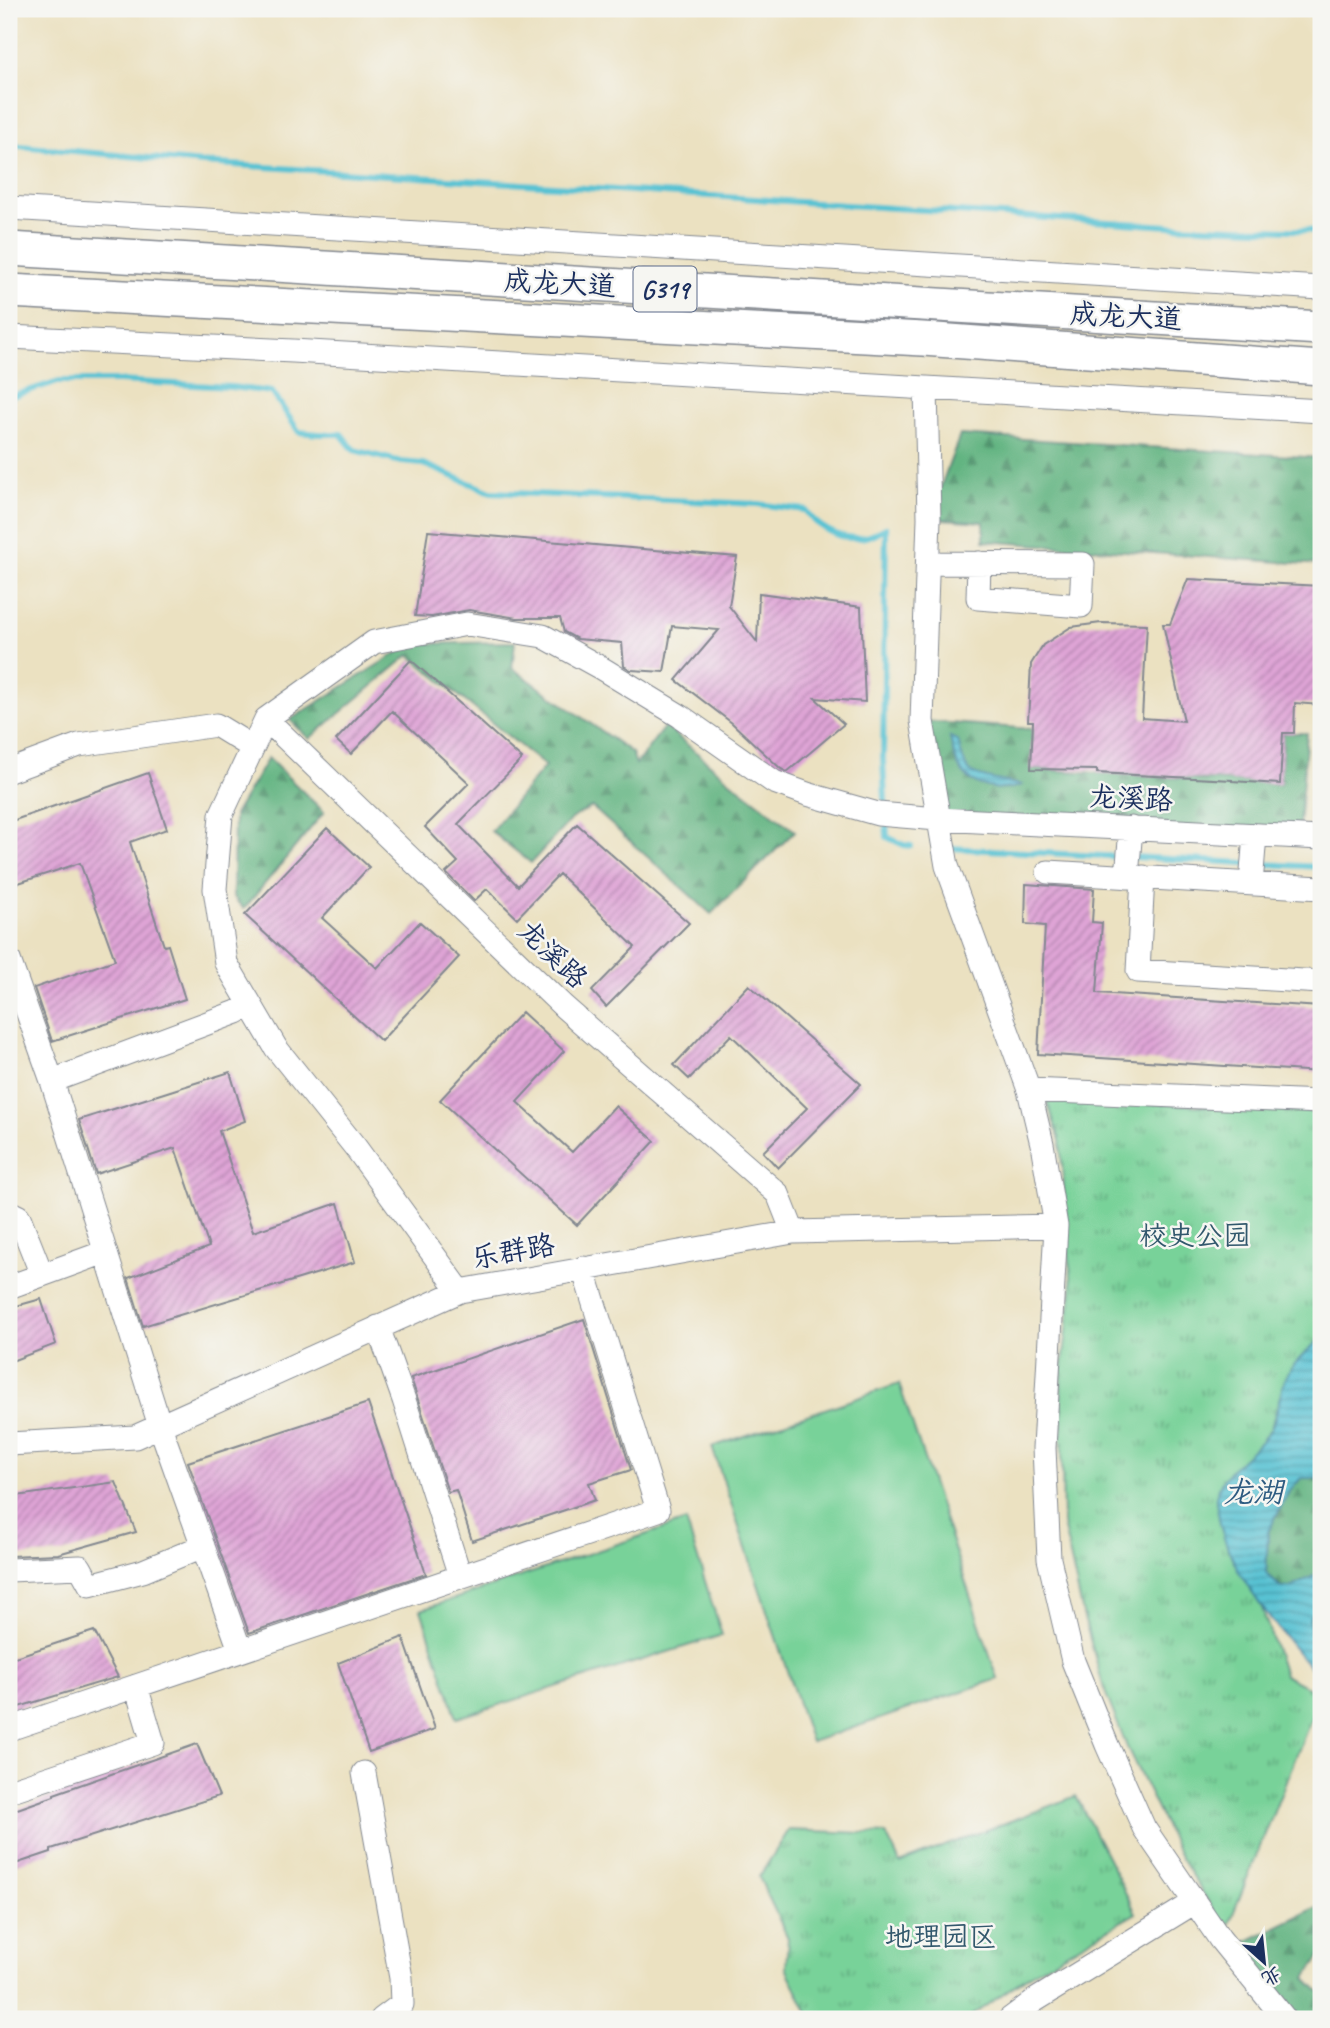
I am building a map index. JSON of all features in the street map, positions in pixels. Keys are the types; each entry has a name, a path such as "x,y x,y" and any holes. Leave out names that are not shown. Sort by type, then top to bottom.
{"highway":[{"name":"成龙大道","path":"9,249 1321,328"},
{"name":"成龙大道","path":"9,291 909,338 1321,368"}],"street":[{"path":"9,208 1321,288"},
{"path":"9,337 1321,411"},
{"path":"926,388 929,518 922,721 947,866 1028,1090 1042,1143 1056,1226 1044,1448 1049,1559 1073,1661 1144,1828 1220,1939 1283,2018"},
{"path":"928,563 979,563"},
{"name":"龙溪路","path":"793,1232 778,1194 564,1007 266,719 373,642 467,624 543,636 680,716 774,782 807,794 886,814 938,819 1132,859 1253,861 1321,838"},
{"path":"266,719 221,816 215,889 226,963 276,1048 356,1148 460,1291"},
{"path":"9,771 79,745 216,725 253,747"},
{"path":"1132,859 1138,971 1321,982"},
{"path":"1048,872 1132,859 1253,861 1321,888"},
{"path":"9,960 52,1081 160,1426 240,1650"},
{"path":"52,1081 237,1012 249,1005"},
{"path":"1028,1090 1321,1102"},
{"path":"9,1212 19,1217 42,1275"},
{"name":"乐群路","path":"9,1444 135,1437 460,1291 793,1232 1056,1226"},
{"path":"9,1287 105,1252"},
{"path":"9,1729 658,1510 583,1268"},
{"path":"378,1327 460,1576"},
{"path":"9,1570 80,1567 90,1585 143,1570 203,1546"},
{"path":"9,1791 153,1743 136,1686"},
{"path":"364,1773 401,1978 402,2004 382,2019"},
{"path":"1010,2019 1034,2001 1195,1902"}],"green space":[{"path":"960,435 1321,458 1321,565 984,541 984,522 929,518"},
{"path":"515,642 512,668 632,753 636,764 665,726 795,831 711,914 592,807 572,818 531,863 491,831 545,766 409,655 309,739 290,720 411,644"},
{"path":"922,721 1033,729 1031,769 1280,784 1283,733 1307,733 1298,837 938,819"},
{"path":"268,758 324,812 244,909 233,897 234,815"},
{"name":"校史公园","path":"1046,1098 1321,1112 1321,1339 1290,1370 1271,1428 1259,1444 1228,1473 1231,1555 1262,1608 1284,1675 1321,1694 1229,1924 1218,1917 1180,1857 1127,1747 1104,1689 1083,1614 1063,1524 1061,1379 1072,1290 1060,1140"},
{"path":"899,1384 998,1679 811,1742 712,1447"},
{"path":"1301,1478 1321,1481 1321,1572 1293,1587 1280,1587 1266,1573 1268,1532 1288,1493"},
{"path":"686,1521 722,1635 457,1718 421,1610"},
{"path":"1321,1602 1321,1659 1313,1644 1309,1619"},
{"name":"地理园区","path":"1076,1796 1136,1913 1035,1971 967,2019 811,2019 786,1968 788,1938 759,1877 789,1830 886,1834 900,1863"},
{"path":"1317,1907 1321,1909 1321,1955 1306,1978 1321,1993 1321,2019 1300,2019 1247,1962 1239,1945"}],"water":[{"path":"950,737 958,741 964,762 971,772 1021,785 997,789 971,780 960,769"},
{"name":"龙湖","path":"1321,1339 1321,1481 1301,1478 1288,1493 1268,1532 1266,1573 1279,1587 1293,1587 1321,1572 1321,1602 1309,1619 1313,1644 1321,1659 1321,1679 1271,1619 1243,1578 1223,1534 1216,1496 1225,1477 1270,1430 1291,1369"}],"building":[{"path":"428,531 737,557 729,606 757,642 759,593 861,607 865,702 815,698 844,724 787,772 732,723 676,680 719,630 672,626 664,672 631,670 624,666 622,643 577,639 564,632 560,618 517,618 469,610 432,617 415,616"},
{"path":"1188,579 1321,586 1321,705 1295,703 1294,733 1283,733 1280,784 1097,773 1097,770 1031,769 1033,721 1028,721 1031,664 1043,645 1071,627 1101,623 1147,624 1142,718 1184,721 1163,624 1170,624"},
{"path":"411,660 522,759 458,824 518,886 577,824 689,923 606,1007 592,991 635,947 559,874 517,918 487,889 474,901 446,873 458,862 425,827 469,783 392,711 351,754 336,740"},
{"path":"148,773 167,829 130,842 164,946 168,945 185,999 52,1041 34,988 115,960 80,863 9,886 9,822"},
{"path":"327,828 369,867 322,918 377,968 420,922 459,957 381,1041 245,915"},
{"path":"1026,884 1094,889 1092,922 1102,923 1097,993 1321,1007 1321,1072 1038,1054 1045,926 1025,924"},
{"path":"749,985 861,1084 778,1168 763,1152 807,1108 731,1035 689,1079 674,1065"},
{"path":"522,1012 564,1051 517,1102 572,1152 615,1106 655,1141 577,1225 440,1100"},
{"path":"230,1072 245,1121 219,1131 253,1232 338,1203 355,1262 143,1326 128,1278 209,1247 175,1148 96,1174 79,1120"},
{"path":"41,1299 56,1344 9,1362 9,1308"},
{"path":"584,1319 631,1470 589,1483 595,1500 472,1541 456,1490 448,1492 411,1378"},
{"path":"368,1403 426,1574 249,1633 188,1462"},
{"path":"116,1482 136,1532 58,1554 9,1556 9,1497"},
{"path":"94,1631 118,1677 9,1710 9,1659"},
{"path":"403,1637 435,1729 369,1752 338,1663"},
{"path":"197,1744 219,1796 51,1849 51,1852 9,1866 9,1812"}],"waterway":[{"path":"9,145 203,163 1170,226 1321,231"},
{"path":"9,397 59,381 119,381 272,392 299,432 341,434 354,450 401,462 423,464 491,492 757,504 805,510 815,522 828,531 851,538 866,537 886,528 883,759 887,837 911,846"},
{"path":"949,848 1124,857"},
{"path":"1134,857 1321,867"}]}
